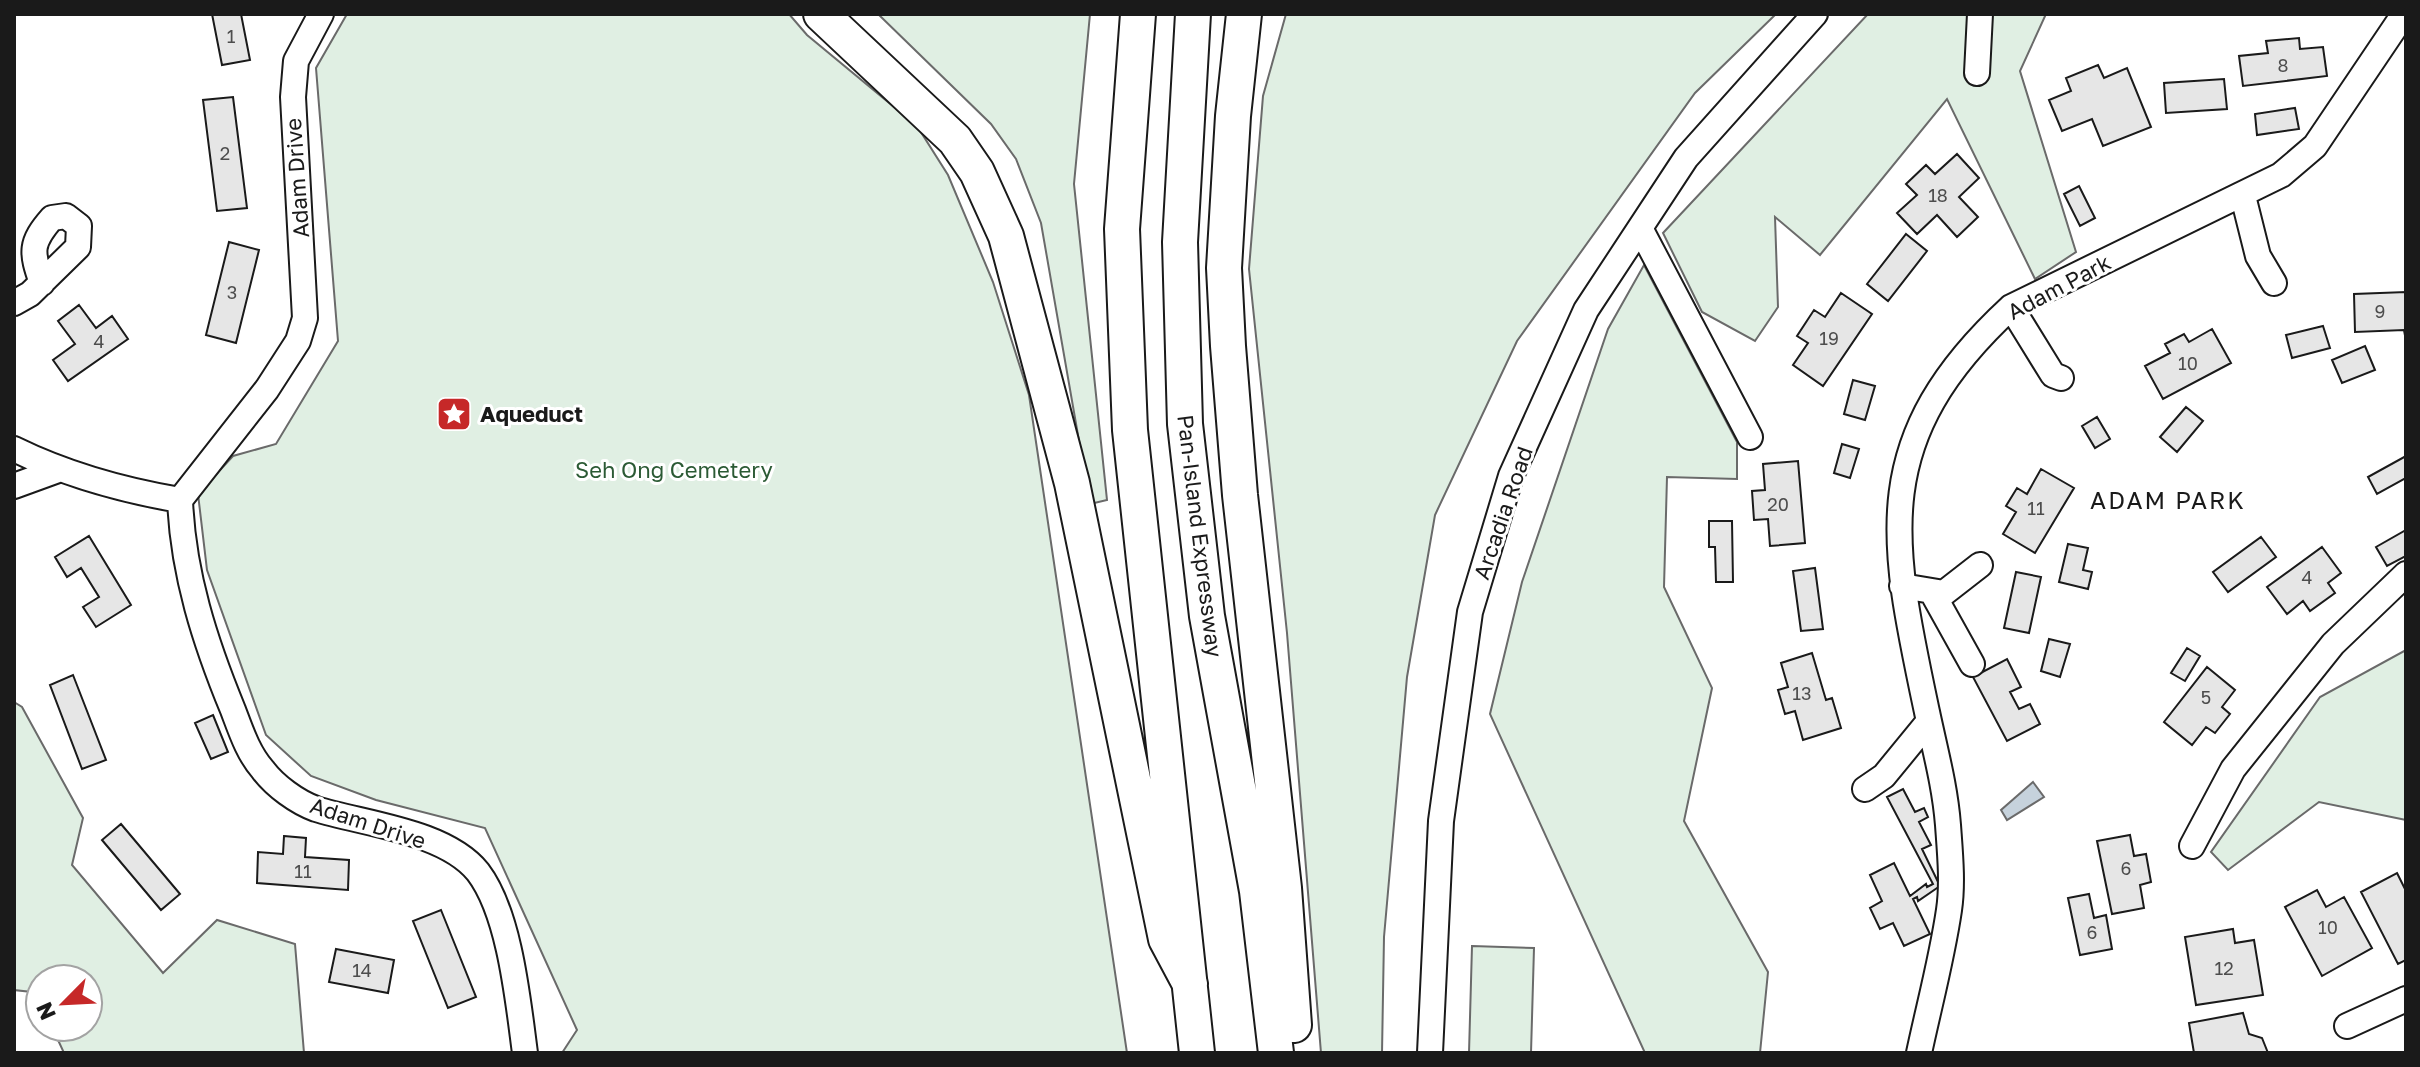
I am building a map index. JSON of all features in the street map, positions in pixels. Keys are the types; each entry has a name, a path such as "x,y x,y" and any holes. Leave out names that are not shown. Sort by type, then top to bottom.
{"highway":[{"path":"821,14 955,140 977,172 1006,236 1045,374 1085,545 1166,939 1190,984"},
{"path":"856,14 922,80 953,123 955,140"},
{"path":"1138,14 1122,229 1130,430 1197,1053"},
{"name":"Pan-Island Expressway","path":"1193,14 1180,242 1185,424 1207,616 1257,891 1276,1053"},
{"path":"1244,14 1233,116 1224,268 1240,495 1284,888 1294,1018 1291,1053"},
{"path":"1233,116 1253,52 1260,14"}],"street":[{"name":"Adam Drive","path":"321,14 296,61 293,97 305,318 298,341 267,389 180,500 181,541 193,598 248,747 263,770 287,793 313,808 422,838 464,859 478,873 493,900 507,946 524,1053"},
{"name":"Arcadia Road","path":"1430,1053 1441,821 1470,612 1511,476 1586,310 1686,158 1815,14"},
{"path":"1977,73 1980,14"},
{"name":"Adam Park","path":"1919,1053 1950,908 1948,824 1941,765 1902,586 1898,516 1913,441 1942,381 2011,307 2243,196 2281,175 2315,146 2404,14"},
{"path":"2243,196 2258,256 2274,283"},
{"path":"1640,228 1750,437"},
{"path":"14,303 42,283"},
{"path":"2011,307 2053,375 2061,378"},
{"path":"14,449 58,470 133,492 180,500"},
{"path":"14,486 58,470"},
{"path":"1902,586 1933,594 1951,589 1980,565"},
{"path":"2192,846 2233,769 2333,644 2406,574"},
{"path":"1933,594 1972,664"},
{"path":"1865,789 1884,776 1929,721"},
{"path":"2347,1026 2406,999"}],"green space":[{"name":"Seh Ong Cemetery","path":"347,14 789,14 807,35 917,126 948,175 993,282 1029,395 1127,1053 562,1053 577,1030 485,828 376,800 311,776 266,735 207,570 198,494 233,456 276,444 338,341 316,68"},
{"path":"878,14 1090,14 1074,184 1107,500 1090,504 1041,223 1016,159 991,124"},
{"path":"1286,14 1776,14 1695,93 1517,341 1435,515 1407,677 1384,937 1382,1053 1321,1053 1287,633 1249,269 1263,96"},
{"path":"1868,14 2046,14 2020,71 2076,252 2035,279 1947,99 1820,255 1775,217 1778,307 1755,341 1702,312 1663,233"},
{"path":"1644,265 1737,442 1737,479 1667,477 1664,587 1712,688 1684,821 1768,972 1760,1053 1645,1053 1490,714 1522,582 1608,329"},
{"path":"2406,650 2406,820 2319,802 2228,870 2211,852 2320,697"},
{"path":"14,702 22,707 83,818 72,865 163,973 217,920 295,944 304,1053 64,1053 59,1043 104,1043 104,963 24,963 24,991 14,990"},
{"path":"1472,946 1534,948 1531,1053 1469,1053"}],"shaded area":[{"path":"2033,782 2044,797 2007,820 2001,810"}],"building":[{"path":"212,14 241,14 250,60 222,65"},
{"path":"2299,38 2300,49 2323,47 2327,76 2243,86 2239,56 2268,53 2266,41"},
{"path":"2098,65 2104,78 2127,68 2151,127 2103,146 2092,119 2062,131 2049,100 2071,91 2066,78"},
{"path":"2098,65 2104,78 2127,68 2151,127 2103,146 2092,119 2062,131 2049,100 2071,91 2066,78"},
{"path":"2224,79 2227,109 2166,113 2164,83"},
{"path":"233,97 247,208 217,211 203,100"},
{"path":"2295,108 2299,129 2257,135 2255,114"},
{"path":"1957,154 1979,178 1959,197 1978,217 1957,237 1937,215 1917,234 1897,213 1917,195 1906,184 1926,165 1935,174"},
{"path":"2079,186 2095,218 2080,226 2064,194"},
{"path":"1906,234 1927,251 1888,301 1867,284"},
{"path":"229,242 259,250 236,343 206,335"},
{"path":"2406,292 2406,341 2404,330 2355,332 2354,294"},
{"path":"1841,293 1872,314 1823,386 1793,365 1808,343 1797,336 1814,310 1825,317"},
{"path":"79,305 96,328 112,316 128,339 68,381 53,360 75,344 58,321"},
{"path":"2323,326 2330,348 2292,358 2286,335"},
{"path":"2212,329 2231,363 2163,399 2145,366 2170,353 2165,344 2184,334 2189,342"},
{"path":"2365,346 2375,370 2342,383 2332,360"},
{"path":"1853,380 1875,386 1865,420 1844,414"},
{"path":"2186,407 2203,421 2177,452 2160,437"},
{"path":"2097,417 2110,439 2095,448 2082,426"},
{"path":"1842,444 1859,449 1850,478 1834,473"},
{"path":"2406,456 2406,478 2377,494 2368,477"},
{"path":"1798,461 1805,543 1770,546 1768,519 1754,520 1752,491 1765,490 1763,464"},
{"path":"2041,469 2074,488 2035,553 2003,534 2016,512 2006,506 2017,488 2027,494"},
{"path":"1709,521 1732,521 1733,582 1716,582 1715,547 1709,547"},
{"path":"2406,530 2406,556 2387,566 2376,547"},
{"path":"89,536 131,605 96,627 83,607 99,597 81,568 67,577 55,557"},
{"path":"2261,537 2276,557 2228,592 2213,572"},
{"path":"2068,544 2088,548 2083,570 2092,572 2088,589 2059,582"},
{"path":"2322,547 2341,573 2328,583 2335,593 2310,611 2303,601 2287,614 2267,587"},
{"path":"1815,568 1823,629 1801,631 1793,571"},
{"path":"2016,572 2041,577 2029,633 2004,628"},
{"path":"2049,639 2070,644 2060,677 2041,671"},
{"path":"2187,648 2200,656 2185,681 2171,673"},
{"path":"1812,653 1826,700 1832,698 1841,728 1803,740 1795,711 1785,714 1778,690 1788,687 1781,663"},
{"path":"2007,659 2021,687 2010,692 2019,709 2030,704 2040,724 2007,741 1973,677"},
{"path":"2207,667 2235,690 2222,707 2230,714 2215,733 2206,727 2192,745 2164,722"},
{"path":"2207,667 2235,690 2222,707 2230,714 2215,733 2206,727 2192,745 2164,722"},
{"path":"73,675 106,760 82,769 50,685"},
{"path":"213,715 228,752 211,759 195,723"},
{"path":"1903,789 1915,812 1924,808 1928,817 1919,822 1931,845 1922,849 1940,886 1918,901 1917,897 1913,899 1930,934 1904,946 1893,923 1880,929 1870,908 1882,901 1870,875 1894,863 1910,896 1926,884 1927,887 1933,884 1887,797"},
{"path":"121,824 180,894 161,910 102,840"},
{"path":"2130,835 2134,856 2146,854 2151,882 2140,885 2144,908 2112,914 2097,841"},
{"path":"284,836 306,838 305,857 349,860 348,890 257,883 258,852 283,854"},
{"path":"2397,873 2406,891 2406,960 2398,964 2361,892"},
{"path":"2317,890 2326,907 2344,897 2372,948 2322,976 2285,907"},
{"path":"2089,894 2094,918 2106,915 2112,949 2080,955 2068,898"},
{"path":"441,910 476,997 448,1008 413,921"},
{"path":"2233,929 2235,943 2254,940 2263,995 2196,1005 2185,937"},
{"path":"336,949 394,960 388,993 329,982"},
{"path":"2243,1013 2249,1034 2262,1038 2268,1053 2194,1053 2189,1023"}],"place":[{"name":"Aqueduct","path":"454,414"}],"district":[{"name":"ADAM PARK","path":"2168,501"}]}
